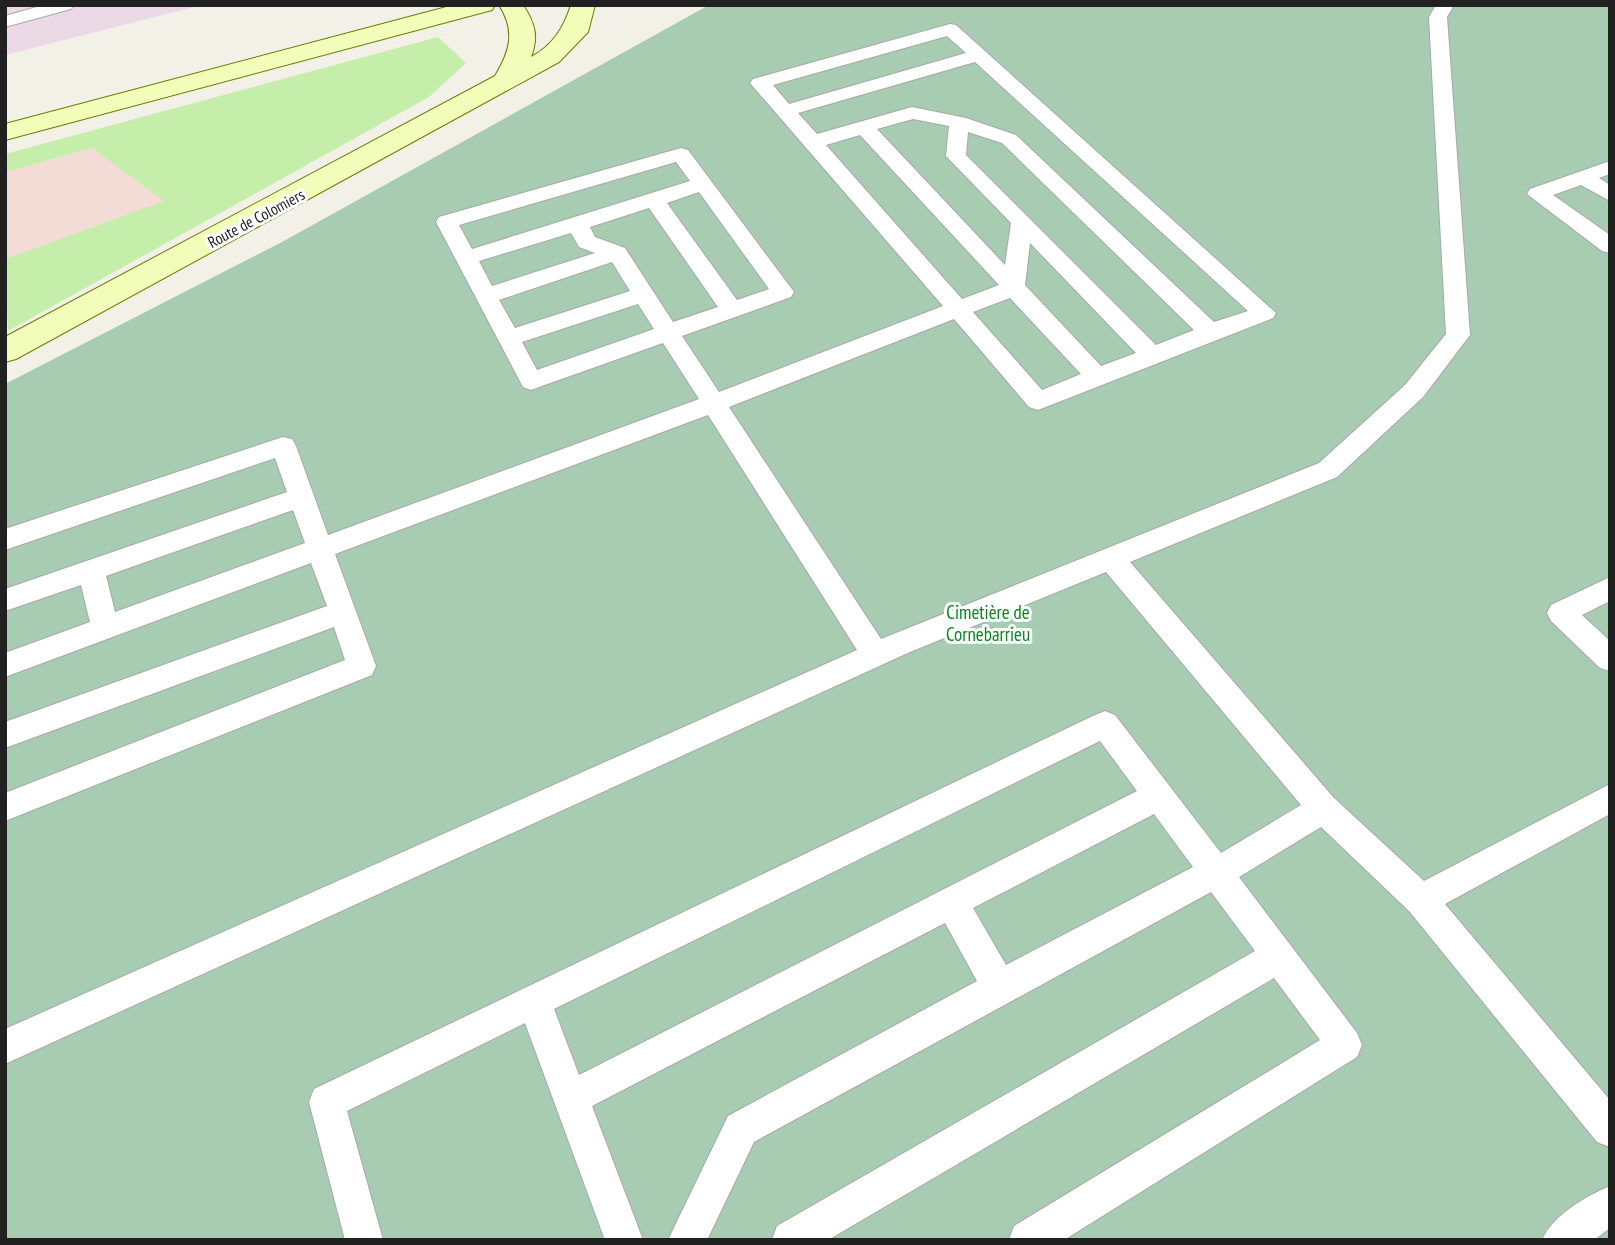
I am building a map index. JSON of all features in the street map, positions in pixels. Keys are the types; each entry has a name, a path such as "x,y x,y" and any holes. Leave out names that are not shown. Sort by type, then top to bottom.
{"main road":[{"path":"5,112 401,5"},
{"path":"5,132 483,5"},
{"name":"Route de Colomiers","path":"505,81 521,53 525,33 511,5"},
{"name":"Route de Colomiers","path":"5,351 472,102 550,57 575,32 583,5"}],"lane":[{"path":"5,22 65,5"},
{"path":"5,1047 876,655 1328,470 1413,391 1458,335 1438,18 1445,5"},
{"path":"950,29 1265,313 1210,332 1038,401 785,111 760,83 950,29"},
{"path":"785,111 979,55"},
{"path":"813,142 912,113 959,122 1009,139 1210,332"},
{"path":"959,122 956,156 1152,355"},
{"path":"864,127 1097,377"},
{"path":"681,154 783,292 531,381 466,258 447,222 681,154"},
{"path":"1610,167 1537,194 1610,246"},
{"path":"1583,177 1610,195"},
{"path":"466,258 703,184"},
{"path":"654,200 732,310"},
{"path":"1013,288 1021,222"},
{"path":"577,224 587,242 617,253 876,655"},
{"path":"486,296 617,253"},
{"path":"5,665 714,403 1013,288"},
{"path":"509,338 644,294"},
{"path":"5,540 283,446 362,666 5,807"},
{"path":"5,600 302,497"},
{"path":"1110,558 1323,808 1421,900 1610,1129"},
{"path":"91,570 105,628"},
{"path":"1610,587 1561,614 1610,659"},
{"path":"5,735 342,612"},
{"path":"364,1240 327,1101 1105,724 1345,1045 1028,1240"},
{"path":"571,1098 1159,796"},
{"path":"1421,900 1610,798"},
{"path":"687,1240 741,1129 1247,856 1323,808"},
{"path":"952,903 1000,988"},
{"path":"791,1240 1279,956"},
{"path":"534,1001 624,1240"},
{"path":"1561,1240 1610,1205"}],"shaded area":[{"path":"5,5 202,5 5,55"},
{"path":"92,148 165,201 5,259 5,172"}],"green space":[{"name":"Cimetière de Cornebarrieu","path":"709,5 1610,5 1610,1240 5,1240 5,384 282,242"},
{"path":"438,37 466,63 429,97 8,331 5,259 164,201 92,148 5,172 5,154"}]}
